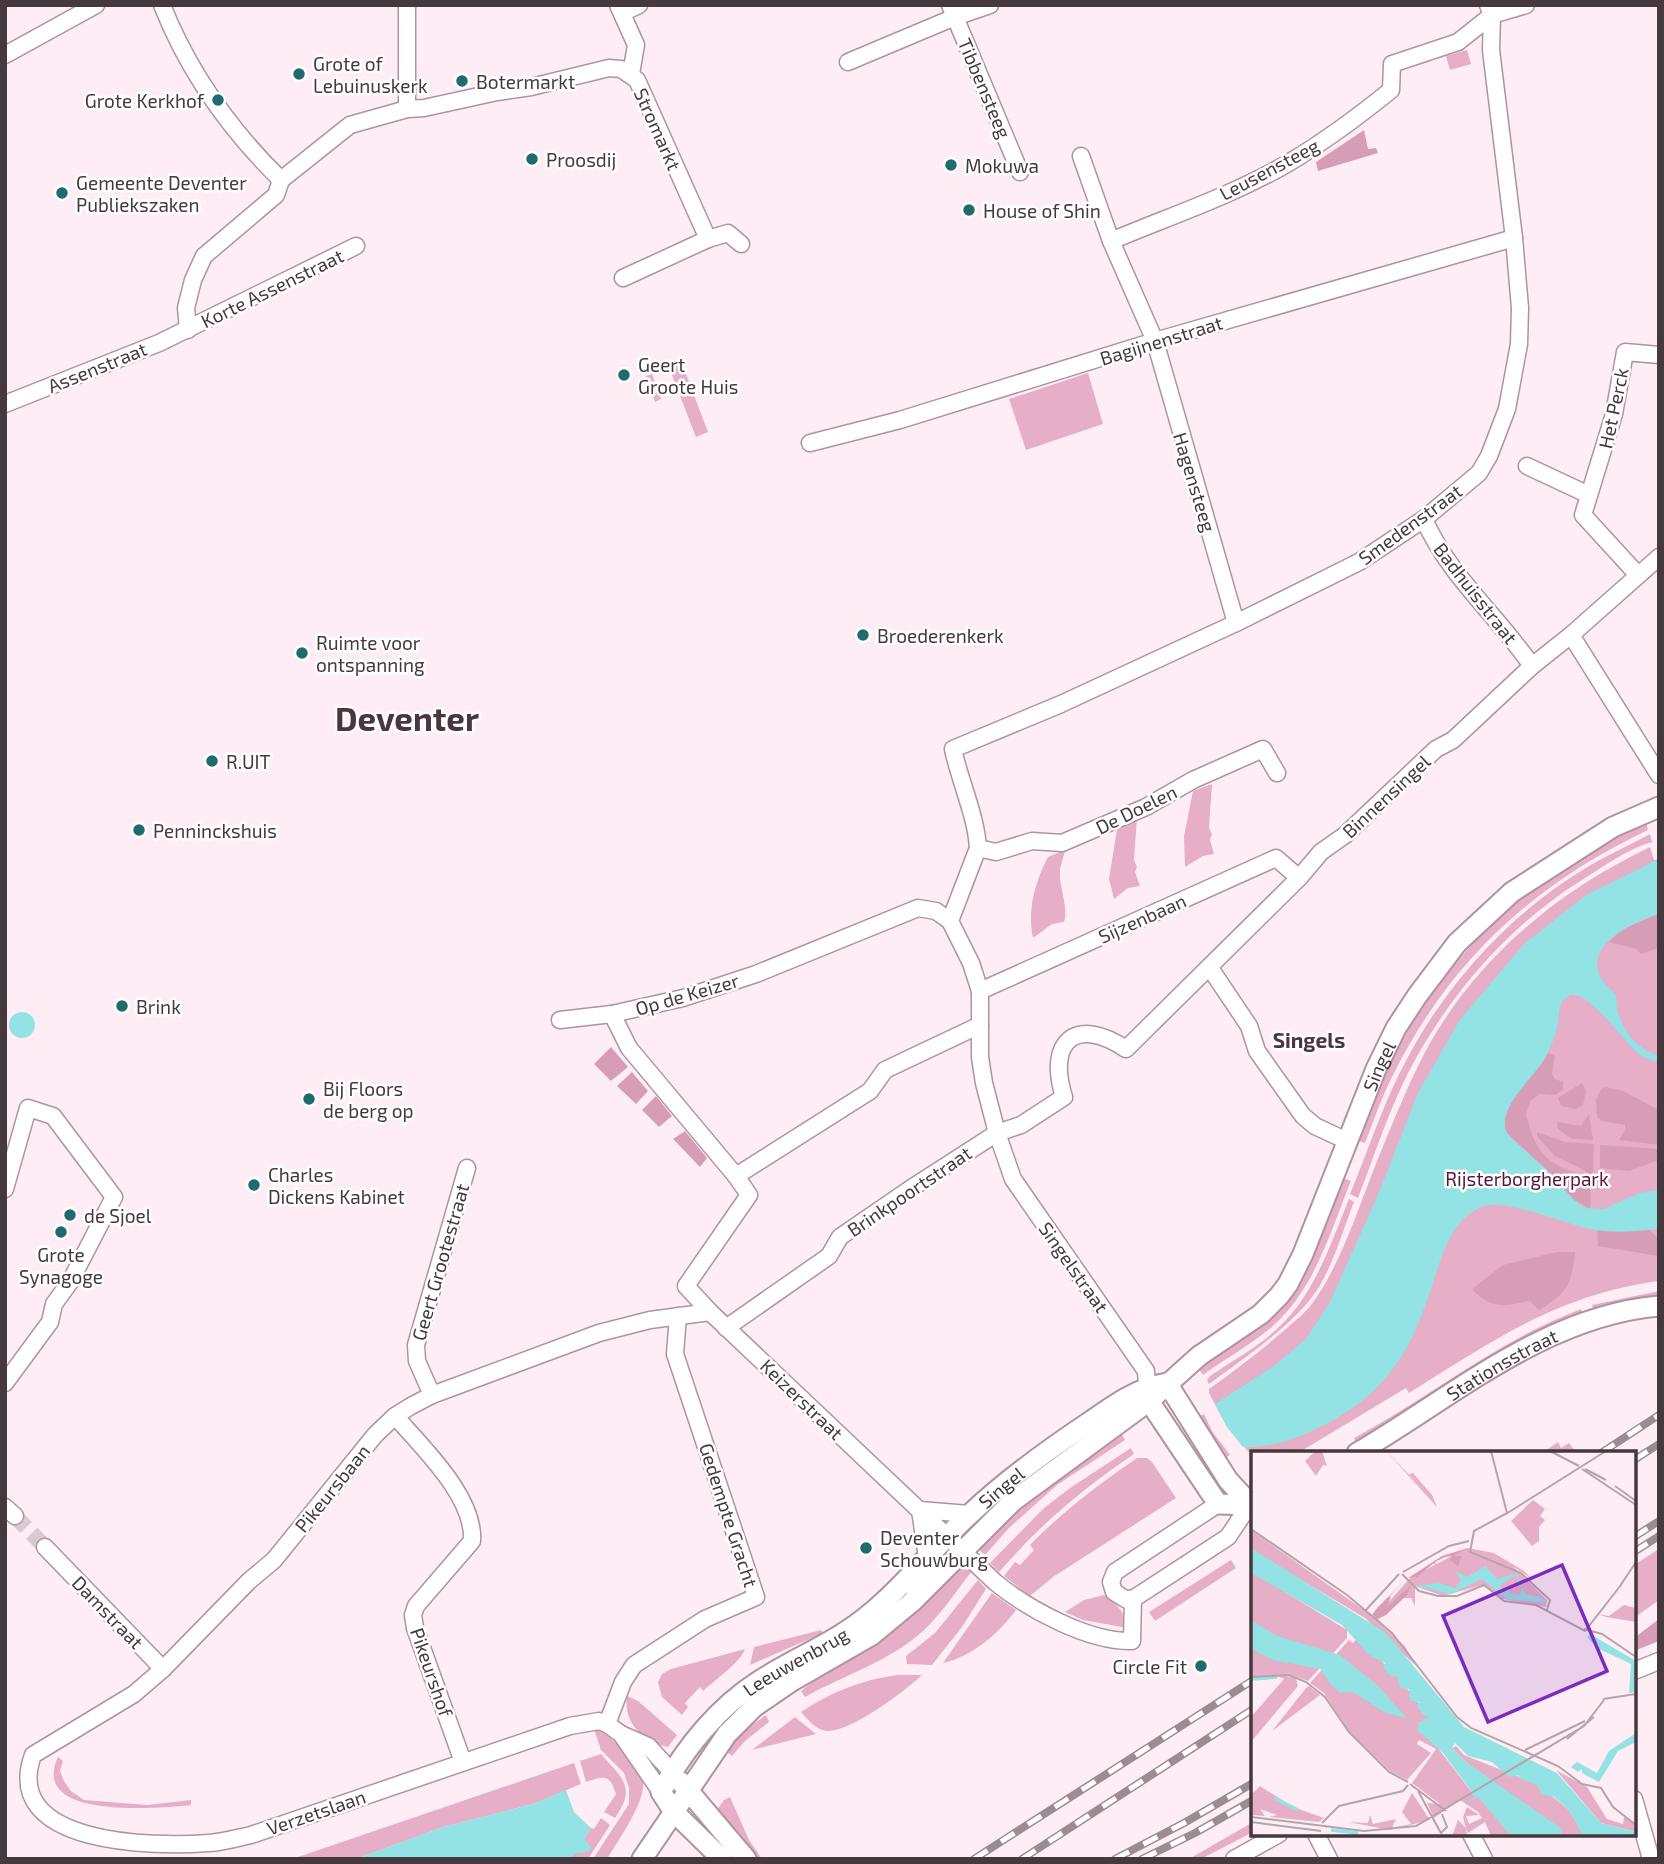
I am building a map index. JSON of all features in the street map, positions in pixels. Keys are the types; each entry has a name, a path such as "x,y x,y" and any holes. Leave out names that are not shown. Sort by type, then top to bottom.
{"street":[{"path":"5,55 96,5"},
{"path":"162,5 187,58 214,104 243,142 281,180"},
{"path":"407,5 407,109"},
{"path":"631,74 636,45 620,9 639,5"},
{"path":"848,62 952,11 990,5"},
{"path":"1490,10 1526,5"},
{"name":"Leusensteeg","path":"1111,241 1227,193 1287,164 1329,138 1391,90 1392,64 1458,42 1490,10"},
{"name":"Smedenstraat","path":"978,848 953,749 1061,704 1236,623 1359,562 1424,519 1479,473 1493,447 1507,409 1519,344 1520,308 1491,50 1490,10"},
{"name":"Tibbensteeg","path":"952,11 1020,172"},
{"name":"Stromarkt","path":"188,330 186,307 204,256 276,195 281,180 350,125 407,109 531,87 608,68 621,69 637,80 708,239"},
{"name":"Hagensteeg","path":"1081,156 1111,241 1155,341 1236,623"},
{"path":"623,278 708,239 728,233 741,244"},
{"name":"Bagijnenstraat","path":"810,443 990,394 1155,341 1514,238"},
{"name":"Korte Assenstraat","path":"188,330 356,246"},
{"name":"Assenstraat","path":"5,404 188,330"},
{"name":"Het Perck","path":"1638,575 1583,515 1614,414 1625,352 1659,355"},
{"path":"1527,466 1589,495"},
{"name":"Badhuisstraat","path":"1424,519 1431,536 1485,610 1514,639 1532,666"},
{"name":"Binnensingel","path":"997,1133 1021,1125 1064,1097 1057,1077 1057,1066 1060,1052 1070,1040 1087,1034 1099,1034 1126,1049 1210,968 1321,852 1345,835 1436,749 1453,740 1532,666 1659,557"},
{"path":"1571,635 1659,775"},
{"name":"De Doelen","path":"978,848 996,852 1032,841 1062,843 1146,807 1193,780 1263,749 1277,773"},
{"name":"Singel","path":"947,1536 1004,1483 1063,1440 1147,1386 1167,1384 1199,1356 1261,1314 1288,1284 1303,1254 1376,1069 1396,1028 1457,943 1511,892 1613,827 1659,807"},
{"path":"978,848 950,921 971,963 981,991"},
{"name":"Sijzenbaan","path":"981,991 1276,858 1299,878"},
{"name":"Op de Keizer","path":"686,1286 749,1195 629,1048 612,1014 683,998 756,974 918,908 936,911 950,921"},
{"path":"1210,968 1249,1026 1257,1051 1303,1116 1315,1126 1347,1141"},
{"name":"Singelstraat","path":"981,991 980,1025 984,1083 1013,1179 1147,1386"},
{"path":"560,1020 612,1014"},
{"path":"736,1176 870,1091 885,1070 980,1025"},
{"path":"5,1189 28,1108 53,1116 114,1197 70,1282 54,1304 50,1322 5,1383"},
{"name":"Brinkpoortstraat","path":"726,1328 829,1256 840,1237 997,1133"},
{"name":"Geert Grootestraat","path":"432,1395 417,1361 416,1345 467,1168"},
{"name":"Keizerstraat","path":"686,1286 726,1328 995,1582 1028,1606 1062,1623 1100,1635 1132,1641 1133,1599"},
{"name":"Stationsstraat","path":"1360,1451 1511,1356 1562,1331 1608,1315 1659,1306"},
{"name":"Pikeursbaan","path":"26,1779 33,1755 134,1693 163,1669 249,1581 274,1560 358,1455 395,1416 432,1395 599,1333 710,1312"},
{"name":"Gedempte Gracht","path":"607,1724 634,1665 705,1619 756,1597 675,1354 678,1316"},
{"path":"1167,1384 1228,1480 1251,1503"},
{"path":"1147,1386 1218,1504"},
{"name":"Singel","path":"963,1551 1013,1502 1147,1386"},
{"name":"Pikeurshof","path":"395,1416 442,1470 468,1514 473,1530 472,1541 416,1606 413,1615 415,1628 463,1762"},
{"path":"1251,1504 1218,1504 1115,1572 1111,1582 1114,1592 1122,1599 1133,1599 1228,1536 1251,1505"},
{"path":"927,1558 920,1510 969,1514"},
{"name":"Leeuwenbrug","path":"661,1791 695,1741 741,1693 870,1614 947,1536"},
{"name":"Damstraat","path":"49,1551 163,1669"},
{"name":"Leeuwenbrug","path":"642,1859 727,1734 754,1707 783,1686 872,1635 912,1602 963,1551"},
{"name":"Leeuwenbrug","path":"912,1602 926,1568 927,1558"},
{"path":"1636,1670 1659,1661"},
{"name":"Verzetslaan","path":"26,1779 35,1806 48,1819 65,1828 89,1836 115,1839 208,1843 251,1835 570,1726 599,1721 607,1724"},
{"path":"607,1724 621,1734 648,1746 689,1790 746,1859"},
{"path":"621,1734 674,1812 722,1859"},
{"path":"672,1772 674,1812"},
{"path":"1636,1806 1651,1859"},
{"path":"1234,1859 1275,1836"},
{"path":"1317,1836 1328,1859"},
{"path":"1472,1836 1484,1859"}],"green space":[{"path":"1467,50 1471,64 1450,70 1446,56"},
{"path":"681,361 708,432 696,437 668,365"},
{"path":"1088,373 1103,424 1026,450 1009,399"},
{"path":"652,374 661,399 655,402 646,376"},
{"path":"1212,784 1209,828 1214,854 1203,856 1185,867 1184,836 1193,791"},
{"path":"1137,817 1134,860 1140,886 1128,888 1114,899 1109,879 1118,823"},
{"path":"1646,822 1648,830 1568,875 1533,901 1500,929 1469,961 1417,1032 1390,1082 1365,1143 1358,1141 1394,1054 1429,998 1472,944 1520,897 1544,879"},
{"path":"1650,834 1652,842 1607,864 1555,898 1529,919 1482,965 1461,990 1424,1044 1408,1073 1358,1198 1350,1194 1399,1073 1424,1029 1462,976 1506,928 1557,887 1592,864"},
{"name":"Rijsterborgherpark","path":"1650,847 1654,860 1659,859 1659,1281 1623,1287 1589,1297 1528,1322 1409,1393 1406,1388 1301,1451 1251,1451 1251,1455 1227,1427 1209,1389 1297,1319 1309,1308 1321,1290 1348,1236 1411,1080 1444,1020 1467,988 1520,932 1550,907 1615,865"},
{"path":"1065,850 1060,872 1064,922 1052,924 1033,938 1033,896 1039,876 1048,857"},
{"path":"1343,1178 1351,1181 1329,1238 1301,1294 1266,1332 1203,1375 1198,1368 1248,1334"},
{"path":"1349,1199 1354,1202 1334,1257 1319,1287 1283,1327 1209,1384 1207,1380 1210,1376 1264,1340 1292,1313 1321,1267"},
{"path":"1659,1291 1659,1298 1594,1311 1592,1305"},
{"path":"1581,1309 1583,1314 1356,1442 1354,1438 1492,1353"},
{"path":"1204,1414 1212,1431 1230,1455 1225,1458 1199,1417"},
{"path":"1121,1433 1125,1440 1057,1485 1009,1528 985,1555 975,1546 1013,1509"},
{"path":"1558,1442 1561,1448 1569,1443 1575,1451 1545,1451"},
{"path":"1131,1448 1134,1454 1063,1508 999,1572 990,1563 1044,1508"},
{"path":"1137,1458 1147,1458 1152,1462 1176,1498 1053,1577 1030,1596 1004,1576 1015,1562 1020,1565 1034,1550 1030,1545 1055,1521"},
{"path":"1659,1549 1659,1600 1636,1617 1636,1564"},
{"path":"1231,1560 1236,1568 1155,1621 1149,1612"},
{"path":"961,1562 971,1572 923,1631 881,1660 805,1697 801,1691"},
{"path":"978,1580 986,1589 962,1627 932,1665 907,1664 906,1656 935,1633"},
{"path":"992,1593 1016,1610 984,1643 965,1655 943,1663"},
{"path":"1104,1595 1119,1609 1128,1628 1083,1620 1065,1612 1084,1600"},
{"path":"821,1630 823,1633 750,1665 754,1647"},
{"path":"745,1649 721,1676 703,1691 700,1687 685,1703 688,1707 682,1715 662,1697 658,1682 662,1674 671,1669"},
{"path":"897,1675 922,1675 891,1700 850,1725 837,1730 819,1729 801,1712 847,1688"},
{"path":"627,1696 638,1701 677,1735 668,1747 650,1741 636,1729 628,1714"},
{"path":"766,1715 769,1722 745,1741 732,1756 723,1749 728,1742"},
{"path":"795,1717 816,1734 752,1750"},
{"path":"594,1729 607,1735 617,1745 638,1768 643,1779 641,1798 607,1859 593,1859 629,1804 629,1788 624,1773 601,1750"},
{"path":"601,1754 620,1777 626,1790 622,1807 615,1818 604,1812 616,1794 611,1783 606,1778 586,1782 580,1761"},
{"path":"58,1757 63,1761 60,1771 64,1781 71,1791 84,1800 147,1805 191,1800 191,1805 127,1808 79,1801 62,1792 54,1778"},
{"path":"574,1763 581,1784 533,1804 443,1827 356,1859 292,1859"},
{"path":"730,1797 749,1840 762,1859 758,1859 717,1810 724,1800"},
{"path":"601,1818 610,1825 588,1859 570,1859 591,1828 594,1829"},
{"path":"1251,1823 1251,1833 1201,1859 1189,1859"}],"shaded area":[{"path":"1364,130 1368,149 1376,148 1378,153 1318,171 1316,162"},
{"path":"1659,914 1659,948 1641,954 1636,949 1609,942 1623,929"},
{"path":"611,1047 628,1067 611,1081 594,1064"},
{"path":"1548,1053 1555,1055 1552,1074 1555,1079 1563,1082 1563,1090 1555,1095 1540,1094 1530,1101 1526,1115 1534,1140 1541,1151 1560,1167 1582,1176 1587,1181 1591,1196 1590,1209 1574,1200 1505,1131 1505,1120 1513,1099"},
{"path":"632,1072 648,1091 636,1104 617,1086"},
{"path":"1582,1083 1586,1091 1583,1105 1576,1109 1561,1106 1558,1098"},
{"path":"1605,1087 1623,1091 1659,1110 1659,1145 1619,1140 1625,1125 1602,1121 1597,1117 1596,1100 1601,1089"},
{"path":"656,1096 672,1116 659,1127 642,1110"},
{"path":"1589,1114 1593,1140 1572,1139 1558,1129 1557,1122 1581,1126"},
{"path":"685,1131 707,1158 700,1167 673,1139"},
{"path":"1537,1132 1565,1142 1594,1144 1593,1177 1555,1156 1537,1136"},
{"path":"1600,1145 1659,1149 1659,1160 1629,1171 1600,1168"},
{"path":"1597,1230 1650,1230 1659,1240 1659,1256 1598,1246"},
{"path":"1557,1252 1575,1252 1572,1273 1562,1293 1539,1310 1530,1301 1506,1305 1492,1303 1472,1289 1503,1265"},
{"path":"1659,1619 1659,1641 1636,1650 1636,1636"}],"water":[{"path":"1659,859 1659,914 1616,935 1600,952 1597,963 1600,977 1616,995 1617,1010 1624,1026 1639,1045 1659,1056 1659,1062 1639,1054 1597,1009 1579,996 1570,995 1561,1004 1556,1032 1547,1054 1510,1106 1505,1127 1509,1136 1585,1208 1604,1209 1639,1193 1659,1190 1659,1229 1598,1231 1519,1208 1491,1205 1481,1207 1469,1214 1451,1237 1409,1343 1390,1373 1373,1391 1345,1413 1305,1434 1275,1444 1243,1447 1227,1427 1215,1404 1274,1366 1306,1339 1329,1304 1377,1197 1419,1091 1459,1021 1524,944 1586,895"},
{"path":"22,1012 31,1016 35,1025 31,1034 22,1038 13,1034 9,1025 13,1016"},
{"path":"566,1790 574,1812 591,1828 584,1838 591,1847 588,1852 573,1854 570,1859 356,1859 443,1827 533,1804"}],"tunnel":[{"path":"15,1516 45,1547"}],"railway":[{"path":"1604,1451 1659,1415"},
{"path":"1636,1459 1659,1444"},
{"path":"1636,1536 1659,1521"},
{"path":"1636,1551 1659,1536"},
{"path":"974,1859 1251,1681"},
{"path":"1022,1859 1251,1710"},
{"path":"1115,1859 1251,1784"},
{"path":"1142,1859 1251,1801"}],"place":[{"name":"Grote of Lebuinuskerk","path":"299,74"},
{"name":"Botermarkt","path":"462,81"},
{"name":"Grote Kerkhof","path":"218,100"},
{"name":"Proosdij","path":"532,159"},
{"name":"Mokuwa","path":"951,165"},
{"name":"Gemeente Deventer Publiekszaken","path":"62,193"},
{"name":"House of Shin","path":"969,210"},
{"name":"Geert Groote Huis","path":"624,375"},
{"name":"Broederenkerk","path":"863,635"},
{"name":"Ruimte voor ontspanning","path":"302,653"},
{"name":"R.UIT","path":"212,761"},
{"name":"Penninckshuis","path":"139,830"},
{"name":"Brink","path":"122,1006"},
{"name":"Bij Floors de berg op","path":"309,1099"},
{"name":"Charles Dickens Kabinet","path":"254,1185"},
{"name":"de Sjoel","path":"70,1215"},
{"name":"Grote Synagoge","path":"61,1232"},
{"name":"Deventer Schouwburg","path":"866,1548"},
{"name":"Circle Fit","path":"1201,1666"}],"district":[{"name":"Deventer","path":"407,718"},
{"name":"Singels","path":"1309,1039"}]}
